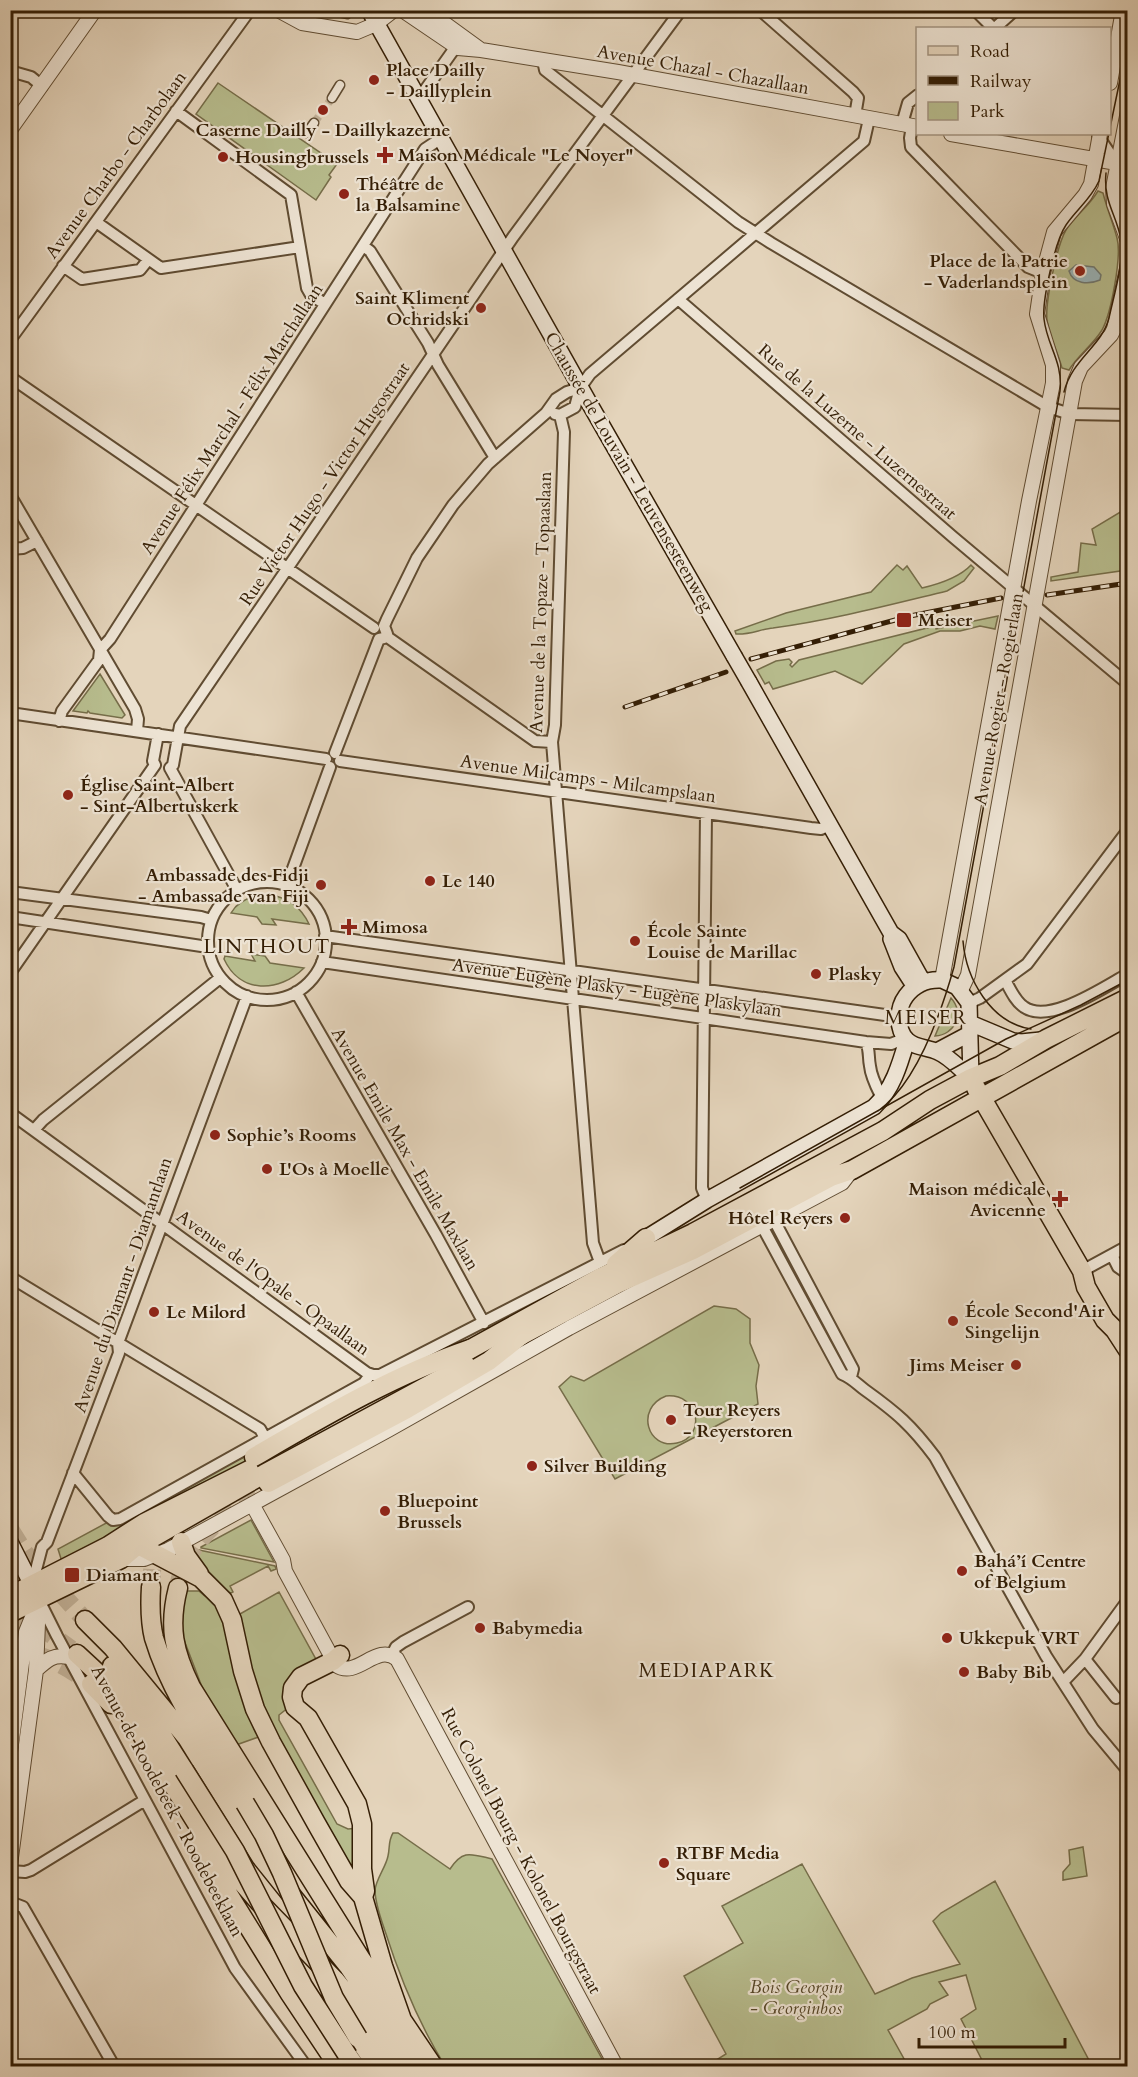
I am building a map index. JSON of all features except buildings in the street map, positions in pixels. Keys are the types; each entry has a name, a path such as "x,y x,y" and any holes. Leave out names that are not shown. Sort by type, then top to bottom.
{"main road":[{"name":"Chaussée de Louvain - Leuvensesteenweg","path":"372,17 580,388 891,933 892,943 902,967 919,984"},
{"path":"10,1613 36,1592 144,1523 278,1455 470,1349 601,1270 646,1238 707,1200 874,1107 880,1093 893,1080 907,1039 899,1017 900,1005 919,984 942,980 954,984 965,997 970,1029 971,1078"},
{"path":"601,1270 704,1227 883,1131 912,1110 971,1078 1000,1066 1128,998"},
{"path":"10,1596 36,1592 121,1560 140,1545 264,1474 523,1334 639,1272 693,1250 831,1177 852,1170 1128,1016"},
{"path":"970,1029 1013,1041 1046,1040"},
{"path":"938,1052 970,1029"},
{"path":"907,1039 923,1048 938,1052 971,1078 1082,1271 1094,1283 1111,1316 1115,1330 1128,1350"},
{"path":"268,1483 489,1361 523,1334"},
{"path":"254,1457 339,1408 440,1359 470,1349"},
{"path":"123,1537 201,1578"},
{"name":"Avenue de Roodebeek - Roodebeeklaan","path":"10,1542 36,1592"},
{"path":"181,1542 186,1556 201,1578 223,1600 232,1620 248,1691 271,1742 349,1881 363,1897 402,2020"},
{"path":"151,1587 153,1630 170,1679 264,1835 282,1872 334,1998 377,2067"},
{"path":"178,1588 172,1615 172,1634 191,1687 329,1908 433,2067"},
{"path":"347,2063 303,1986 235,1851 122,1676 82,1624 113,1648 187,1738 261,1857 349,1967 416,2067"},
{"path":"73,1655 103,1678 129,1714 212,1848 260,1903 335,1980 364,2016 398,2067"},
{"path":"341,1661 301,1677 292,1688 292,1697 295,1707 309,1718 357,1804 362,1824 362,1869 365,1891 363,1897"},
{"path":"91,1684 106,1698 120,1717 290,1994 347,2063"}],"street":[{"path":"10,130 95,10"},
{"name":"Avenue Charbo - Charbolaan","path":"10,340 250,10"},
{"path":"278,10 311,14 357,33 372,17 394,10"},
{"path":"329,10 347,14"},
{"path":"402,10 460,42"},
{"path":"426,10 460,42"},
{"name":"Rue Victor Hugo - Victor Hugostraat","path":"177,737 180,726 503,251 681,10"},
{"path":"760,10 853,92 858,99 855,116"},
{"path":"975,10 993,27"},
{"path":"995,27 1015,10"},
{"path":"1111,77 1123,10"},
{"path":"418,100 460,42"},
{"name":"Avenue Chazal - Chazallaan","path":"460,42 481,50 633,75 910,126"},
{"path":"543,60 545,70 738,222 756,233 1048,407 1070,414 1128,415"},
{"path":"10,71 31,77 42,86"},
{"path":"332,98 340,85"},
{"path":"916,97 908,103 911,147 1028,267 1043,273"},
{"path":"176,111 291,195 308,292 326,304"},
{"path":"1128,111 1122,165 1114,179 1113,198 1128,241"},
{"path":"546,413 560,415 575,406 580,388 590,374 864,141 870,119"},
{"path":"307,134 314,123"},
{"path":"957,135 1122,165"},
{"path":"1098,135 1122,165"},
{"path":"1048,407 1054,373 1037,314 1043,273 1054,232 1085,195 1091,184 1097,159 1098,135"},
{"name":"Avenue Félix Marchal - Félix Marchallaan","path":"59,721 62,711 99,660 100,650 110,639 425,149 440,140"},
{"path":"96,222 159,268 164,269 300,247"},
{"path":"363,246 370,251 495,458"},
{"path":"63,266 82,279 140,270 148,260"},
{"path":"1070,414 1075,381 1082,366 1111,335 1114,328 1128,264"},
{"name":"Rue de la Luzerne - Luzernestraat","path":"678,299 1014,589 1128,684"},
{"path":"10,377 288,567 536,741 552,742"},
{"path":"287,885 380,632 417,558 453,505 495,458 546,413 556,399 580,388"},
{"name":"Avenue Rogier - Rogierlaan","path":"942,980 1048,407"},
{"name":"Avenue Rogier - Rogierlaan","path":"965,997 1070,414"},
{"name":"Avenue de la Topaze - Topaaslaan","path":"560,415 564,432 563,490 555,724 552,742 593,1243 601,1270"},
{"path":"10,495 135,709 138,719 136,731"},
{"path":"10,549 23,548 37,541"},
{"name":"Avenue Milcamps - Milcampslaan","path":"10,714 821,830 830,825"},
{"path":"158,734 153,761 155,765 164,769 173,765 177,737"},
{"path":"10,973 155,765"},
{"path":"170,768 237,890"},
{"path":"706,813 702,1188 707,1200"},
{"path":"965,997 980,998 1027,964 1128,830"},
{"path":"271,882 287,885 303,895 321,917 326,936 322,962 311,978 296,992 283,998 265,1000 247,996 232,989 220,978 212,963 208,947 211,920 225,900 237,890 271,882"},
{"path":"10,892 211,920"},
{"path":"10,917 208,947"},
{"name":"Avenue Eugène Plasky - Eugène Plaskylaan","path":"326,936 899,1017"},
{"name":"Avenue Eugène Plasky - Eugène Plaskylaan","path":"322,962 703,1017 868,1047"},
{"path":"1005,980 1014,996 1025,1008 1048,1012 1065,1007 1128,974"},
{"path":"34,1130 43,1120 220,978"},
{"name":"Avenue Emile Max - Emile Maxlaan","path":"296,992 484,1323"},
{"name":"Avenue du Diamant - Diamantlaan","path":"36,1592 42,1547 47,1542 118,1353 118,1342 247,996"},
{"path":"880,1093 869,1064 868,1047 907,1039"},
{"name":"Avenue de l'Opale - Opaallaan","path":"10,1113 371,1377"},
{"path":"121,1560 144,1559 159,1555 569,1328 842,1183 852,1170"},
{"path":"768,1223 842,1374 851,1377 906,1421 935,1457 1046,1656 1093,1729 1128,1772"},
{"path":"1082,1271 1128,1246"},
{"path":"1112,1255 1118,1268 1128,1274"},
{"path":"73,1473 112,1520 120,1518 371,1377 601,1270"},
{"path":"10,1277 260,1429 266,1438"},
{"path":"252,1504 283,1560 285,1571 341,1661 382,1654 392,1655 396,1647 403,1642 468,1607"},
{"path":"10,1755 26,1632 36,1592"},
{"path":"10,1865 36,1670 36,1592"},
{"name":"Avenue de Roodebeek - Roodebeeklaan","path":"36,1592 73,1655 145,1800 235,1968 306,2067"},
{"path":"1064,1682 1085,1659 1128,1600"},
{"path":"10,1642 20,1649 24,1657"},
{"path":"36,1670 52,1657 73,1655"},
{"name":"Rue Colonel Bourg - Kolonel Bourgstraat","path":"392,1655 408,1677 616,2067"},
{"path":"1085,1659 1116,1698"},
{"path":"10,1871 31,1870 145,1800"},
{"path":"10,1902 23,1907 114,2067"}],"green space":[{"path":"218,83 337,164 316,200 196,114"},
{"name":"Place de la Patrie - Vaderlandsplein","path":"1098,191 1103,193 1117,238 1118,258 1115,285 1102,330 1069,370 1062,368 1048,326 1050,288 1059,248 1066,230"},
{"path":"1127,508 1127,570 1051,581 1051,577 1078,572 1081,543 1096,545 1092,529"},
{"path":"897,565 903,570 907,566 922,588 955,577 971,565 974,568 964,581 947,591 795,625 736,634 735,631 786,613 871,592"},
{"path":"998,616 995,629 980,626 960,631 940,631 904,644 862,684 835,671 773,689 769,682 765,684 757,670 776,661 789,659 792,667 799,660 935,626 936,629"},
{"path":"100,674 125,715 122,718 88,711 87,713 73,711"},
{"path":"271,895 294,904 309,924 272,919 276,925 262,924 257,917 231,913 238,904 248,899"},
{"path":"251,954 265,956 270,963 304,968 283,982 261,986 250,984 240,979 224,959 225,956 255,961"},
{"path":"951,998 957,1010 956,1022 948,1032 935,1036"},
{"path":"714,1306 736,1309 750,1319 750,1343 759,1365 756,1386 758,1404 615,1479 559,1387 571,1376 584,1381","holes":["666,1396 686,1401 692,1408 695,1424 693,1432 686,1439 677,1443 667,1443 658,1440 652,1434 648,1418 650,1409 656,1402"]},
{"path":"252,1453 256,1460 149,1515 143,1508 238,1456 240,1459"},
{"path":"251,1520 274,1562 201,1548 201,1547"},
{"path":"110,1521 124,1521 123,1528 62,1562 58,1549"},
{"path":"199,1550 275,1566 276,1569 271,1571 268,1566 230,1586 233,1592 231,1593 224,1591 190,1555"},
{"path":"182,1591 199,1591 209,1599 230,1607 240,1614 279,1592 318,1663 292,1675 283,1692 289,1707 279,1715 279,1720 337,1824 348,1829 359,1828 360,1882 267,1734 236,1745 202,1687 181,1632"},
{"path":"393,1833 398,1833 450,1869 463,1856 492,1859 606,2066 445,2066 411,2000 377,1906 375,1890 387,1860"},
{"path":"1083,1847 1087,1876 1063,1880 1063,1872 1070,1864 1069,1850"},
{"name":"Bois Georgin - Georginbos","path":"802,1864 875,1994 912,1978 960,1964 933,1921 941,1913 995,1881 1092,2066 985,2066 961,2019 976,2009 966,1975 939,1982 948,1995 888,2030 908,2066 715,2066 713,2062 726,2054 684,1976 743,1943 722,1906"}],"water":[{"path":"1076,265 1094,267 1101,275 1100,280 1091,283 1077,281 1069,271"}],"tunnel":[{"path":"314,123 332,98"},
{"path":"178,1588 190,1554 200,1540 225,1516 268,1483"},
{"path":"10,1529 25,1553 85,1620"},
{"path":"151,1587 153,1557 160,1540"},
{"path":"10,1623 46,1631 71,1649"},
{"path":"10,1651 51,1660 88,1682"}],"tram line":[{"path":"1111,123 1128,41"},
{"path":"878,1111 892,1099 916,1065 935,1025 954,967 1060,391 1059,371 1044,319 1047,286 1062,233 1099,181 1109,135"},
{"path":"1064,392 1073,370 1105,328 1118,279 1121,240 1108,200 1106,173"},
{"path":"963,941 969,970 983,997 1004,1018 1031,1029"},
{"path":"740,1188 1006,1039 1081,1005 1128,980"}],"railway":[{"path":"1047,595 1128,583"},
{"path":"751,659 910,616 1001,598"},
{"path":"625,707 726,672"}],"place":[{"name":"Place Dailly - Daillyplein","path":"374,80"},
{"name":"Caserne Dailly - Daillykazerne","path":"323,110"},
{"name":"Maison Médicale \"Le Noyer\"","path":"385,155"},
{"name":"Housingbrussels","path":"223,157"},
{"name":"Théâtre de la Balsamine","path":"344,194"},
{"name":"Place de la Patrie - Vaderlandsplein","path":"1080,271"},
{"name":"Saint Kliment Ochridski","path":"481,308"},
{"name":"Meiser","path":"904,620"},
{"name":"Église Saint-Albert - Sint-Albertuskerk","path":"68,795"},
{"name":"Le 140","path":"430,881"},
{"name":"Ambassade des Fidji - Ambassade van Fiji","path":"321,885"},
{"name":"Mimosa","path":"349,927"},
{"name":"École Sainte Louise de Marillac","path":"635,941"},
{"name":"Plasky","path":"816,974"},
{"name":"Sophie’s Rooms","path":"215,1135"},
{"name":"L'Os à Moelle","path":"267,1169"},
{"name":"Maison médicale Avicenne","path":"1060,1199"},
{"name":"Hôtel Reyers","path":"845,1218"},
{"name":"Le Milord","path":"154,1312"},
{"name":"École Second'Air Singelijn","path":"953,1321"},
{"name":"Jims Meiser","path":"1016,1365"},
{"name":"Tour Reyers - Reyerstoren","path":"671,1420"},
{"name":"Silver Building","path":"532,1466"},
{"name":"Bluepoint Brussels","path":"385,1511"},
{"name":"Bahá’í Centre of Belgium","path":"962,1571"},
{"name":"Diamant","path":"72,1575"},
{"name":"Babymedia","path":"480,1628"},
{"name":"Ukkepuk VRT","path":"947,1638"},
{"name":"Baby Bib","path":"964,1672"},
{"name":"RTBF Media Square","path":"664,1863"}],"district":[{"name":"LINTHOUT","path":"267,946"},
{"name":"MEISER","path":"926,1017"},
{"name":"MEDIAPARK","path":"707,1670"}]}
